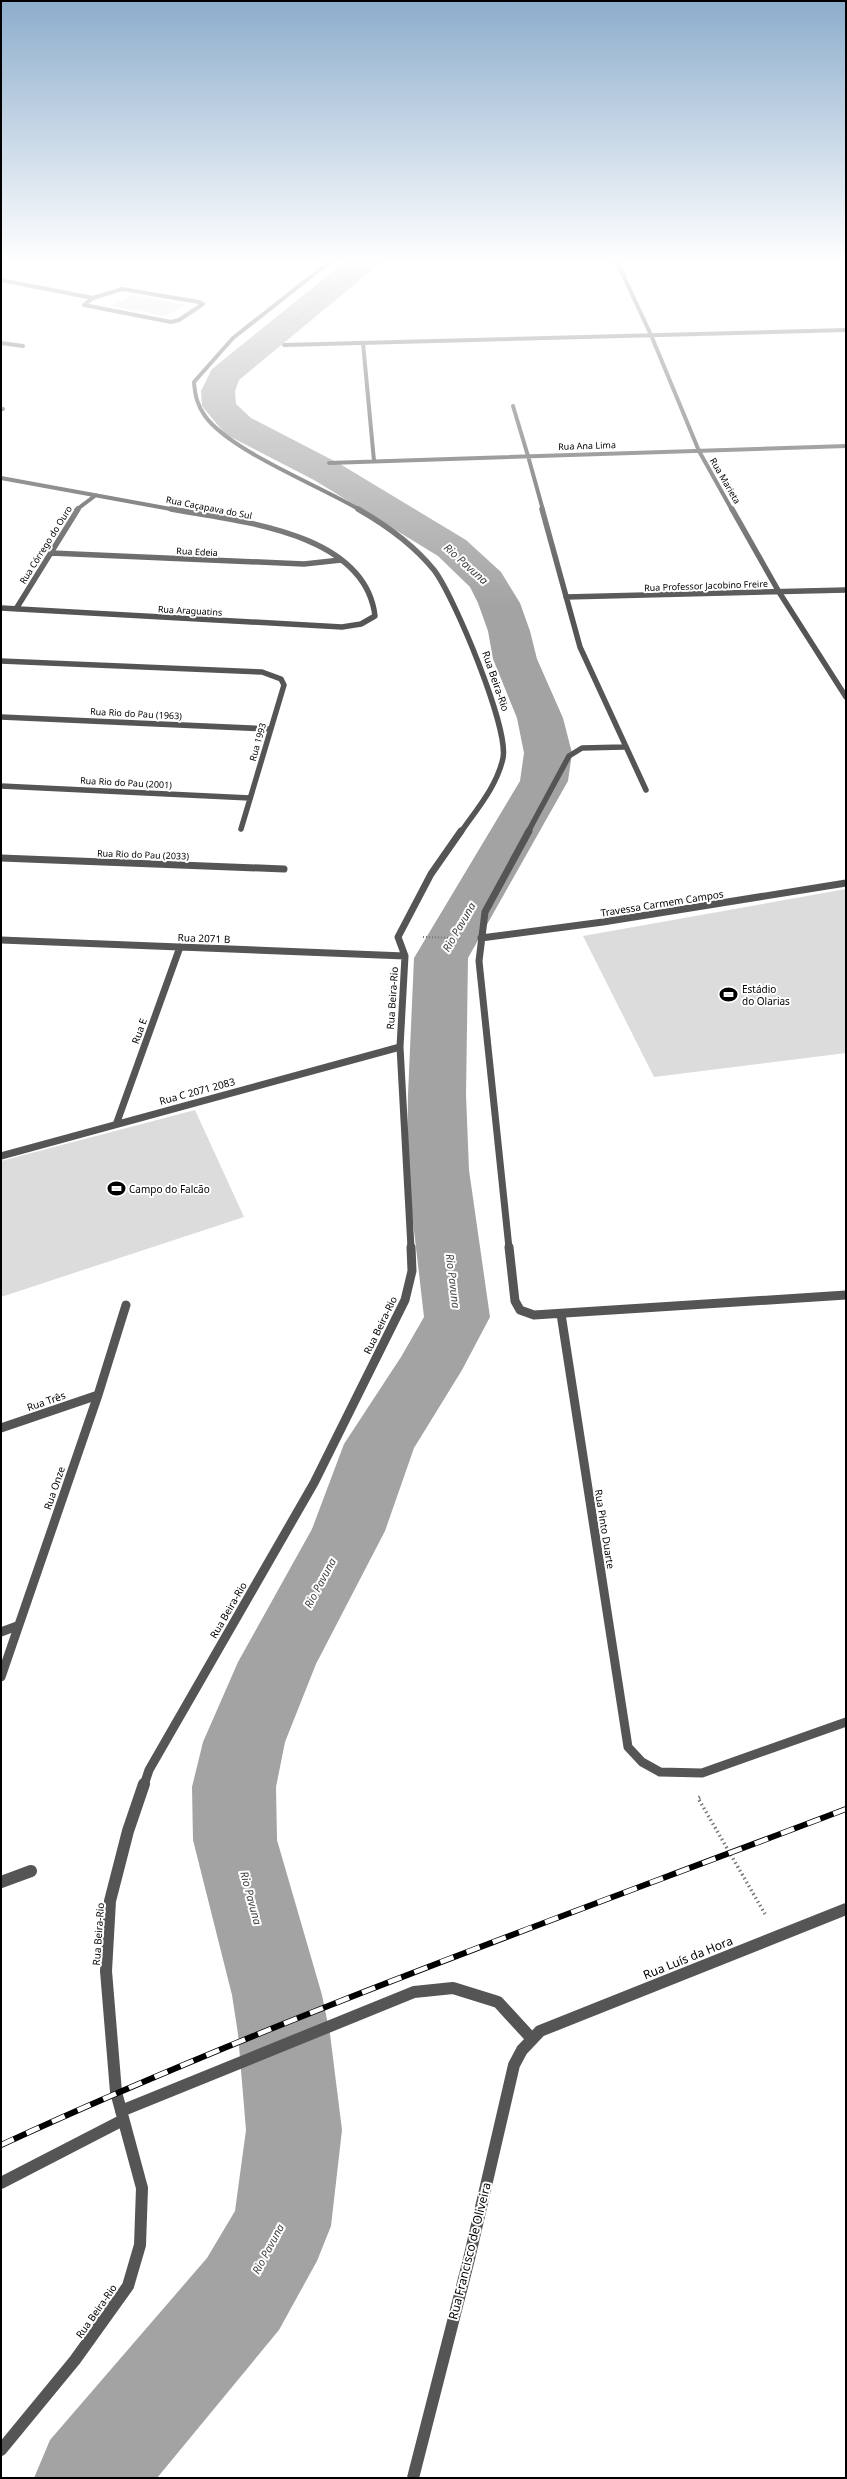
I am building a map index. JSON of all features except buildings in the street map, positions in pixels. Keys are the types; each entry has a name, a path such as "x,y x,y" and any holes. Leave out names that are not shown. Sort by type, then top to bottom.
{"street":[{"name":"Rua Beira-Rio","path":"1,2450 75,2360 128,2286 140,2244 142,2188 116,2092 109,2027 106,1971 110,1901 128,1831 149,1770 314,1483 405,1300 412,1272 400,1047 405,956 398,937 431,874 486,796 498,774 503,757 502,734 477,659 449,593 434,570 412,546 372,517 335,495 273,464 226,436 206,416 195,398 194,382 200,376"},
{"path":"365,376 374,461"},
{"name":"Rua Marieta","path":"667,376 699,451 779,592 846,697"},
{"path":"514,406 580,647 624,747 646,790"},
{"name":"Rua Ana Lima","path":"329,463 846,446"},
{"name":"Rua Caçapava do Sul","path":"1,478 272,529 316,544 341,560 368,591 375,609 375,616"},
{"name":"Rua Córrego do Ouro","path":"16,609 75,511 96,495"},
{"name":"Rua Edeia","path":"51,553 304,564 341,560"},
{"name":"Rua Professor Jacobino Freire","path":"566,598 846,590"},
{"name":"Rua Araguatins","path":"1,608 342,627 362,624 375,616"},
{"name":"Rua 1993","path":"1,661 262,672 274,675 281,679 284,685 241,829"},
{"name":"Rua Rio do Pau (1963)","path":"1,717 270,729"},
{"path":"624,747 582,748 569,756 485,912 479,961 512,1290 520,1310 534,1315 561,1314 846,1295"},
{"name":"Rua Rio do Pau (2001)","path":"1,786 250,798"},
{"name":"Rua Rio do Pau (2033)","path":"1,858 284,869"},
{"name":"Travessa Carmem Campos","path":"481,938 643,916 846,883"},
{"name":"Rua 2071 B","path":"1,940 405,956"},
{"name":"Rua E","path":"117,1122 180,947"},
{"name":"Rua C 2071 2083","path":"1,1156 117,1122 400,1047"},
{"name":"Rua Onze","path":"1,1677 17,1626 98,1395 126,1305"},
{"name":"Rua Pinto Duarte","path":"561,1314 628,1747 642,1762 660,1772 674,1774 702,1773 710,1770"},
{"name":"Rua Três","path":"1,1428 98,1395"},
{"path":"1,1632 17,1626"},
{"path":"710,1770 846,1722"},
{"path":"1,1882 31,1871"},
{"name":"Rua Luís da Hora","path":"536,2035 846,1909"},
{"path":"1,2183 122,2116 236,2064 414,1992 453,1988 498,2002 536,2035"},
{"name":"Rua Francisco de Oliveira","path":"413,2478 469,2259 514,2066 522,2050 536,2035"}],"path":[{"path":"439,938 466,938"},
{"path":"710,1770 720,1788 698,1798 778,1936"}],"shaded area":[{"name":"Estádio do Olarias","path":"846,889 846,1053 654,1077 583,936"},
{"name":"Campo do Falcão","path":"195,1110 244,1217 1,1297 1,1161"}],"waterway":[{"name":"Rio Pavuna","path":"88,2478 243,2294 282,2226 289,2183 294,2130 284,2034 277,1995 235,1840 234,1787 244,1742 277,1662 348,1531 380,1444 428,1370 457,1317 438,1170 437,1095 441,958 479,890 544,781 548,753 540,718 515,659 509,631 499,603 487,581 452,548 327,472 273,446 238,426 219,406 218,391 224,376"}],"railway":[{"path":"1,2145 209,2054 315,2011 527,1929 846,1809"}],"place":[{"name":"Estádio do Olarias","path":"729,995"},
{"name":"Campo do Falcão","path":"116,1189"}]}
